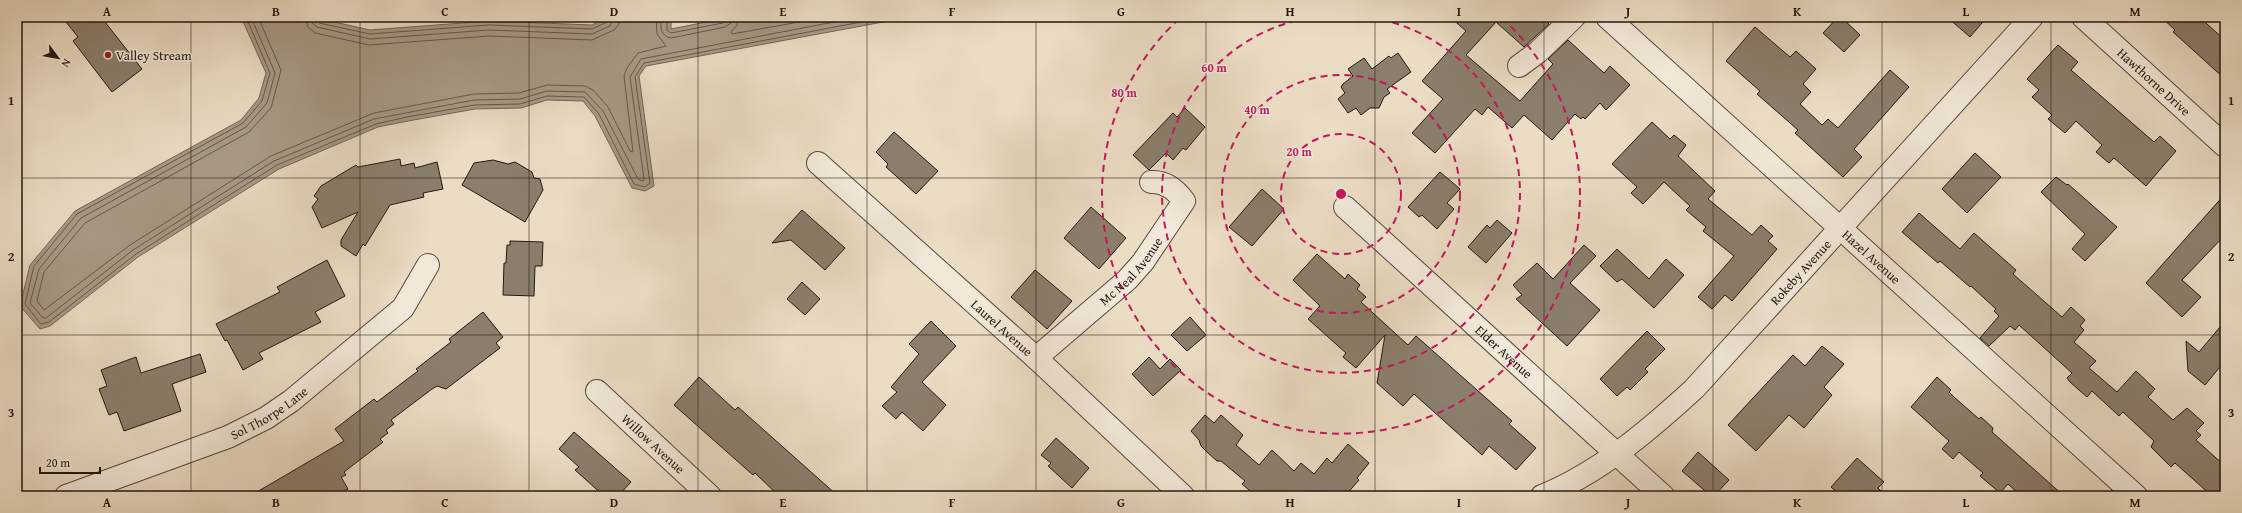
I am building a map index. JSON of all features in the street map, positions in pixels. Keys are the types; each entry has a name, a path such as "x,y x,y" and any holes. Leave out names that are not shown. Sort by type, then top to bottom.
{"street":[{"path":"1519,66 1538,52 1574,17"},
{"name":"Hazel Avenue","path":"1607,17 1840,230 2136,496"},
{"name":"Rokeby Avenue","path":"1542,496 1583,475 1616,454 1654,425 1694,389 2032,17"},
{"name":"Hawthorne Drive","path":"2083,17 2225,146"},
{"name":"Laurel Avenue","path":"818,163 1036,358 1184,496"},
{"name":"Mc Neal Avenue","path":"1036,358 1127,280 1143,262 1184,201 1177,191 1160,181 1151,182"},
{"name":"Elder Avenue","path":"1345,207 1663,496"},
{"name":"Sol Thorpe Lane","path":"66,496 228,437 266,418 291,401 403,308 428,265"},
{"name":"Willow Avenue","path":"597,392 710,496"}],"water":[{"path":"241,17 312,17 370,30 489,21 592,25 608,17 671,17 671,29 732,17 910,17 646,66 639,76 654,186 645,191 632,188 595,116 583,101 547,100 521,108 475,109 378,127 279,169 138,257 50,326 40,329 20,306 30,265 75,211 241,120 259,98 266,73"}],"building":[{"name":"Valley Stream","path":"62,17 101,17 142,69 112,92 73,41 78,37"},
{"path":"1450,17 1542,17 1549,24 1524,47 1496,22 1466,55 1520,101 1553,64 1548,59 1568,40 1604,73 1610,66 1630,85 1606,110 1600,103 1585,119 1583,117 1581,119 1575,114 1552,140 1524,115 1512,128 1488,107 1482,115 1475,109 1435,153 1412,133 1443,99 1422,81 1466,31"},
{"path":"1838,17 1841,17 1860,35 1844,52 1823,33"},
{"path":"1947,17 1987,17 1970,37"},
{"path":"2161,17 2199,17 2225,40 2225,79 2173,32 2175,30"},
{"path":"1755,27 1790,57 1796,51 1816,69 1803,84 1811,92 1800,104 1822,125 1828,119 1838,128 1890,70 1909,87 1854,149 1862,157 1843,177 1795,133 1798,130 1757,94 1760,91 1726,61"},
{"path":"2058,45 2078,62 2071,70 2154,142 2160,136 2176,151 2146,186 2114,158 2109,163 2096,152 2102,145 2076,121 2065,133 2048,119 2052,115 2032,97 2039,90 2027,79"},
{"path":"1398,53 1411,72 1387,89 1390,93 1384,97 1379,108 1370,108 1361,115 1356,108 1348,113 1338,99 1345,93 1341,87 1353,76 1348,69 1364,58 1372,69 1389,56 1391,58"},
{"path":"1185,108 1205,127 1186,150 1183,148 1173,160 1166,153 1149,170 1133,155 1173,113 1177,117"},
{"path":"1652,122 1670,139 1674,135 1686,145 1678,156 1715,191 1708,199 1752,235 1761,225 1773,236 1768,241 1777,249 1732,301 1725,295 1712,309 1698,297 1734,256 1703,231 1706,227 1686,210 1690,206 1664,182 1643,204 1631,193 1637,187 1612,164"},
{"path":"894,132 938,171 916,194 886,167 888,164 876,152"},
{"path":"1975,153 2001,177 1967,213 1942,189"},
{"path":"400,159 401,166 414,163 415,168 437,162 443,189 423,193 424,197 390,205 365,246 363,244 356,256 341,246 341,240 358,212 322,228 312,207 318,199 314,196 321,186 356,165 358,167"},
{"path":"493,160 508,164 515,162 532,172 534,178 540,179 543,190 525,222 462,185 474,163"},
{"path":"1440,172 1460,189 1447,203 1454,209 1437,229 1422,215 1419,217 1408,207"},
{"path":"2056,177 2067,185 2068,184 2117,227 2085,261 2072,249 2085,234 2041,192"},
{"path":"1262,189 1284,209 1252,246 1229,227"},
{"path":"2225,194 2225,235 2182,280 2201,297 2182,317 2146,283"},
{"path":"1091,207 1126,238 1099,269 1064,238"},
{"path":"802,210 845,248 825,270 791,240 772,243"},
{"path":"1919,213 1960,249 1974,233 2016,270 2013,274 2062,317 2071,307 2085,320 2080,326 2084,330 2074,342 2096,361 2089,368 2117,392 2136,371 2155,389 2148,397 2173,420 2187,408 2204,423 2196,431 2201,435 2196,440 2225,466 2225,496 2212,496 2175,463 2171,467 2151,447 2154,441 2123,412 2119,416 2092,391 2087,397 2067,378 2072,373 2019,325 2015,330 2010,326 1989,346 1980,338 1999,316 1994,311 1996,309 1971,286 1970,287 1940,261 1938,263 1902,232"},
{"path":"1497,220 1512,233 1486,263 1468,247 1487,225 1490,228"},
{"path":"510,241 543,242 542,266 535,266 534,296 503,295 504,263 506,263 507,245 510,245"},
{"path":"1584,245 1596,256 1570,283 1600,310 1567,346 1516,299 1522,295 1513,285 1537,263 1553,279"},
{"path":"1617,249 1649,279 1666,259 1684,275 1654,308 1622,279 1617,282 1600,266"},
{"path":"1317,254 1345,279 1348,274 1360,285 1357,289 1366,297 1361,302 1408,345 1416,336 1512,421 1509,424 1536,448 1516,470 1489,446 1482,455 1414,394 1403,406 1377,383 1385,335 1356,368 1343,357 1346,353 1308,319 1320,306 1293,280"},
{"path":"327,260 345,296 315,312 321,322 259,353 263,359 243,370 227,340 225,341 216,324 280,292 277,287"},
{"path":"1035,270 1072,301 1047,329 1011,297"},
{"path":"802,282 820,299 805,315 787,299"},
{"path":"483,312 503,337 496,343 500,348 446,389 437,386 391,420 394,424 386,430 388,433 380,439 383,442 344,472 346,475 341,477 348,489 335,496 250,496 344,441 335,429 374,399 377,402 418,371 416,369 451,342 449,339"},
{"path":"1190,317 1206,335 1187,351 1171,335"},
{"path":"931,321 956,346 922,382 946,405 923,431 902,412 896,419 882,406 897,392 891,387 919,354 909,344"},
{"path":"2225,321 2225,361 2205,385 2188,371 2186,341 2199,352"},
{"path":"1647,331 1665,349 1645,369 1648,372 1630,390 1627,387 1617,396 1600,379"},
{"path":"1822,346 1844,364 1824,387 1832,395 1804,428 1789,415 1756,451 1728,425 1793,355 1805,366"},
{"path":"200,354 206,372 172,384 181,411 124,431 117,412 109,415 99,389 107,386 101,370 136,357 141,373"},
{"path":"1149,357 1160,369 1170,359 1181,370 1153,396 1132,374"},
{"path":"699,377 735,410 738,407 838,496 779,496 755,473 753,475 674,405"},
{"path":"1937,377 1951,390 1949,392 1954,397 1979,419 1981,417 1993,428 1992,432 2064,496 2021,496 2008,484 2000,493 1980,476 1983,473 1959,452 1953,459 1942,449 1949,441 1911,407"},
{"path":"1205,415 1214,423 1221,415 1243,435 1236,445 1259,465 1272,450 1294,471 1301,463 1314,474 1327,458 1332,463 1348,444 1369,463 1357,478 1359,480 1345,496 1256,496 1242,484 1245,481 1221,461 1217,461 1201,446 1199,440 1191,431"},
{"path":"574,432 631,482 618,496 604,496 575,470 579,467 559,449"},
{"path":"1056,438 1089,468 1072,488 1048,466 1051,463 1041,455"},
{"path":"1698,452 1729,480 1714,496 1711,496 1682,471"},
{"path":"1857,458 1884,482 1878,488 1886,496 1841,496 1831,487"}],"place":[{"name":"Valley Stream","path":"108,55"}]}
